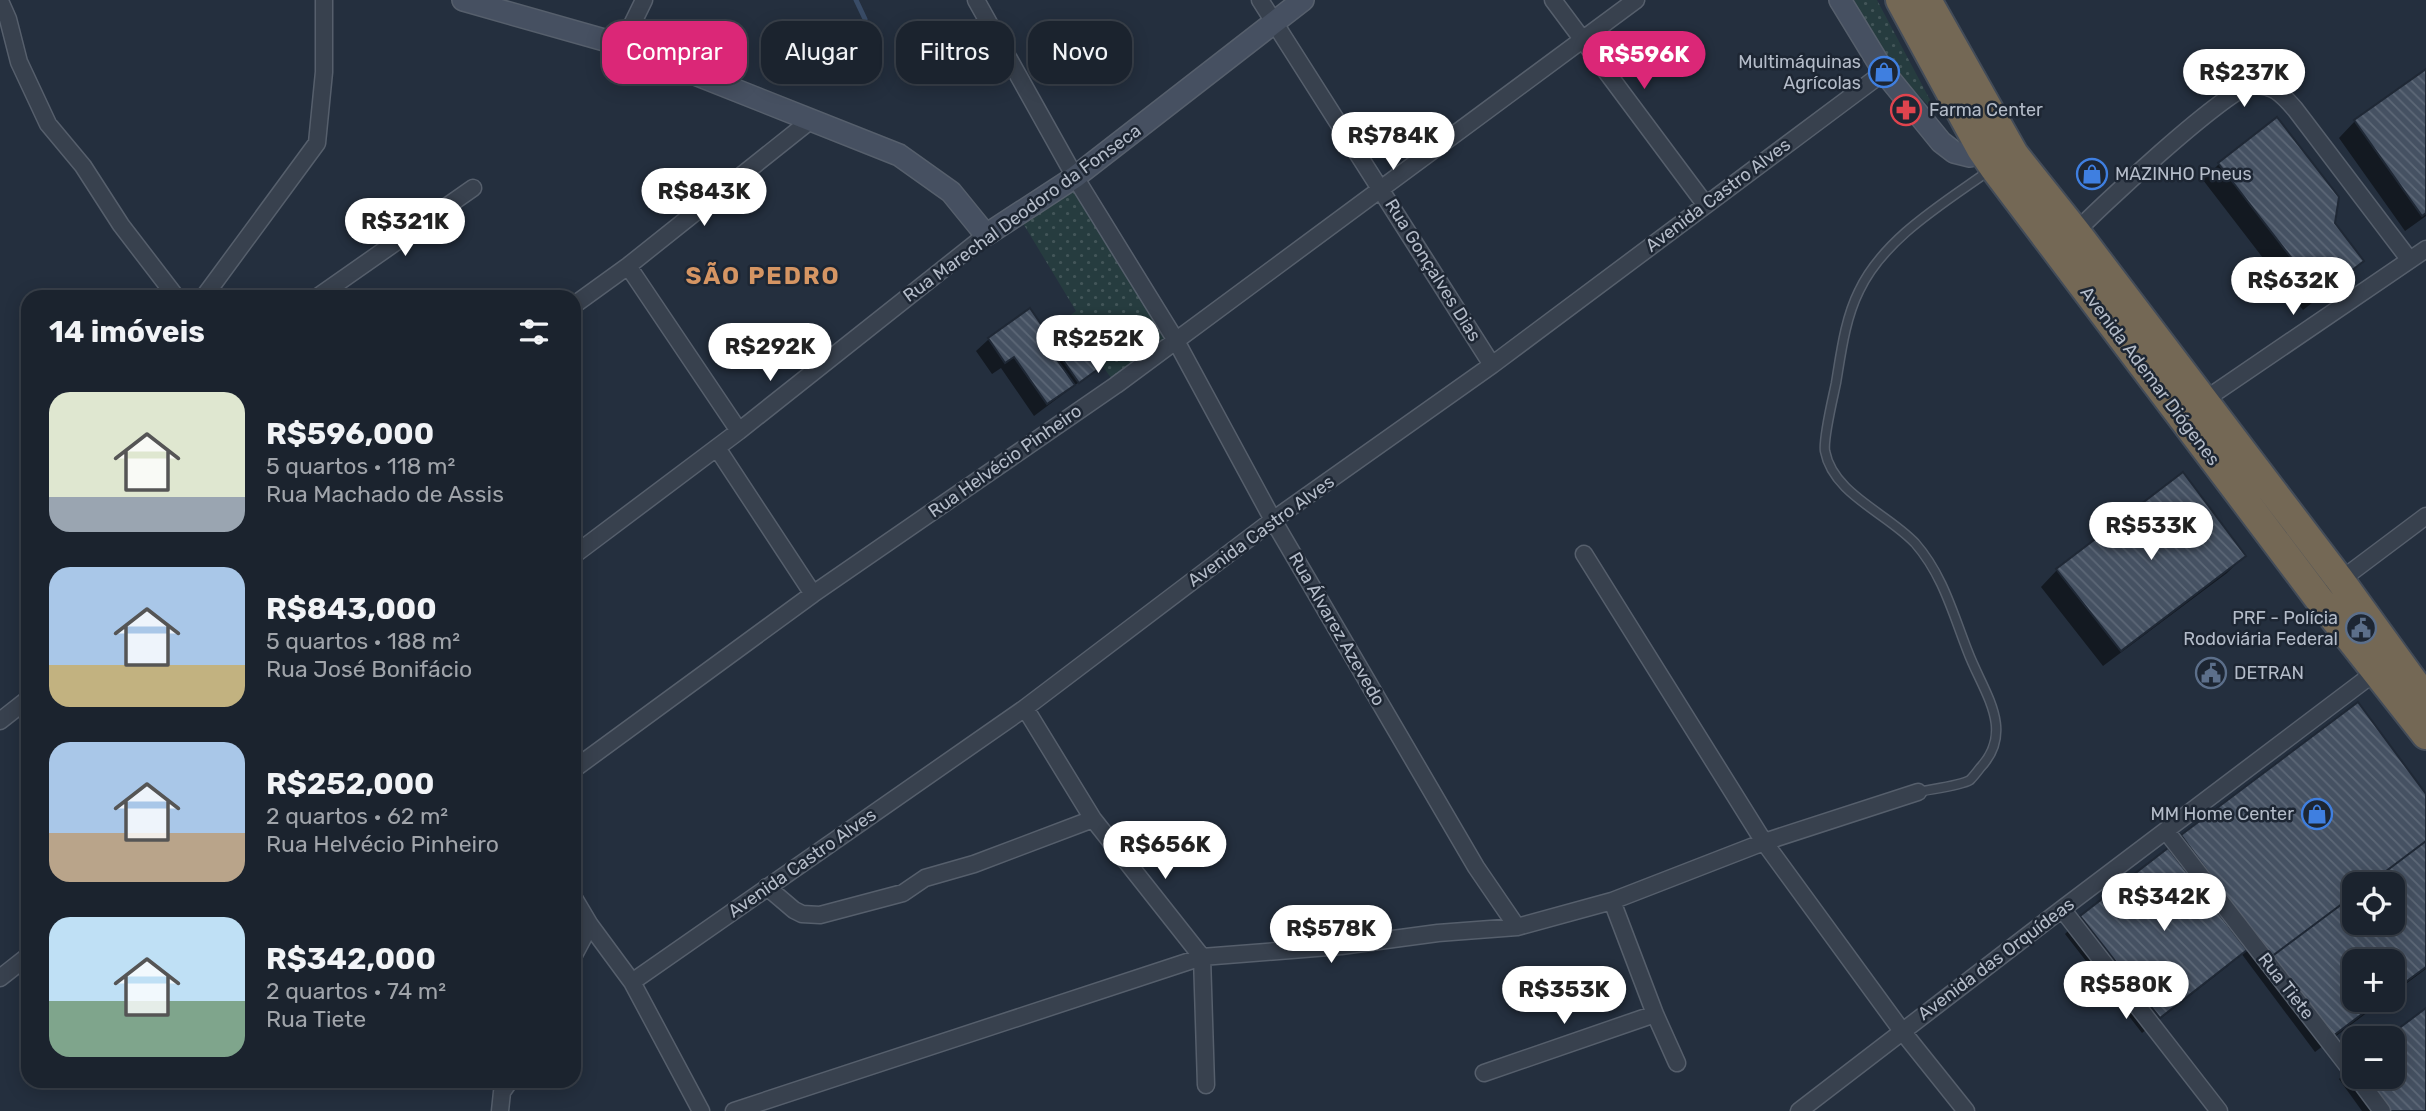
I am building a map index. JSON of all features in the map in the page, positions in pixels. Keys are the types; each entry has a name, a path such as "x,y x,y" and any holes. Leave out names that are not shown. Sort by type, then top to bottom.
{"highway":[{"name":"Avenida Ademar Diógenes","path":"1900,0 1998,152 2386,664 2426,735"},
{"name":"Avenida Ademar Diógenes","path":"1927,0 1998,152"},
{"name":"Avenida Ademar Diógenes","path":"2386,664 2426,699"}],"street":[{"path":"209,290 317,143 324,72 324,0"},
{"path":"463,0 602,39"},
{"path":"634,21 644,0"},
{"name":"Rua Álvarez Azevedo","path":"977,0 1075,177 1175,339 1273,520 1476,867 1517,927"},
{"name":"Rua Gonçalves Dias","path":"1260,0 1492,365"},
{"name":"Rua Marechal Deodoro da Fonseca","path":"581,550 739,431 986,235 1075,177 1303,0"},
{"path":"1553,0 1705,204"},
{"name":"Rua Helvécio Pinheiro","path":"581,764 813,594 1116,385 1636,0"},
{"path":"1840,0 1884,72 1941,142 1963,155 1998,152"},
{"path":"0,1 8,19 19,62 48,124 83,166 121,225 171,290"},
{"name":"Avenida Castro Alves","path":"632,982 1025,708 1273,520 1492,365 1884,72"},
{"path":"720,84 899,155 951,192 986,235"},
{"path":"2067,241 2214,107 2247,86 2265,85 2280,92 2295,109 2409,259"},
{"path":"581,299 628,266 811,120"},
{"path":"327,290 473,188"},
{"path":"2191,409 2426,249"},
{"path":"628,266 739,431"},
{"path":"717,448 813,594"},
{"path":"2329,589 2426,516"},
{"path":"1584,554 1764,842 1902,1031 1966,1111"},
{"name":"Avenida das Orquídeas","path":"1799,1111 2386,664"},
{"path":"0,720 21,704"},
{"path":"1025,708 1093,819 1202,957 1206,1085"},
{"path":"734,1111 1202,957 1341,946 1438,933 1517,927 1612,901 1764,842 1918,792"},
{"path":"767,887 794,910 802,914 820,915 903,892 925,878 974,864 1093,819"},
{"name":"Rua Tiete","path":"2166,831 2342,1058"},
{"path":"1612,901 1655,1014 1677,1063"},
{"path":"2062,909 2219,1111"},
{"path":"581,910 632,982 701,1111"},
{"path":"581,942 590,925"},
{"path":"0,978 21,962"},
{"path":"1484,1073 1655,1014"},
{"path":"500,1111 502,1088"},
{"name":"Rua Tiete","path":"2366,1089 2382,1111"}],"lane":[{"path":"1918,792 1969,780 1989,759 1999,734 1990,701 1969,655 1941,578 1915,543 1835,477 1824,449 1848,321 1859,290 1880,258 1998,152"}],"green space":[{"path":"1854,0 1877,0 1937,113 1891,60"},
{"path":"1075,177 1175,339 1116,385 1068,317 1076,311 1018,215"}],"building":[{"path":"2426,69 2426,213 2422,216 2354,120"},
{"path":"2277,117 2339,197 2335,223 2364,261 2320,295 2218,163"},
{"path":"1030,308 1047,333 1041,337 1075,385 1047,404 1014,357 1005,363 988,338"},
{"path":"1076,330 1101,367 1079,383 1053,346"},
{"path":"2183,472 2246,556 2121,651 2056,569"},
{"name":"MM Home Center","path":"2358,702 2426,794 2426,841 2385,872 2342,872 2342,904 2271,957 2181,835"},
{"path":"2426,841 2426,967 2405,982 2405,949 2342,949 2342,1012 2365,1012 2346,1026 2342,1026 2342,1029 2333,1036 2271,957 2342,904 2342,935 2405,935 2405,872 2385,872"},
{"path":"2168,848 2247,950 2160,1018 2080,916"},
{"path":"2426,1008 2426,1111 2391,1111 2375,1089 2405,1089 2405,1026 2402,1026"}],"waterway":[{"path":"856,0 865,19"}],"place":[{"name":"Multimáquinas Agrícolas","path":"1884,72"},
{"name":"Farma Center","path":"1906,110"},
{"name":"MAZINHO Pneus","path":"2092,174"},
{"name":"PRF - Polícia Rodoviária Federal","path":"2361,628"},
{"name":"DETRAN","path":"2211,673"},
{"name":"MM Home Center","path":"2317,814"}],"district":[{"name":"SÃO PEDRO","path":"763,276"}]}
